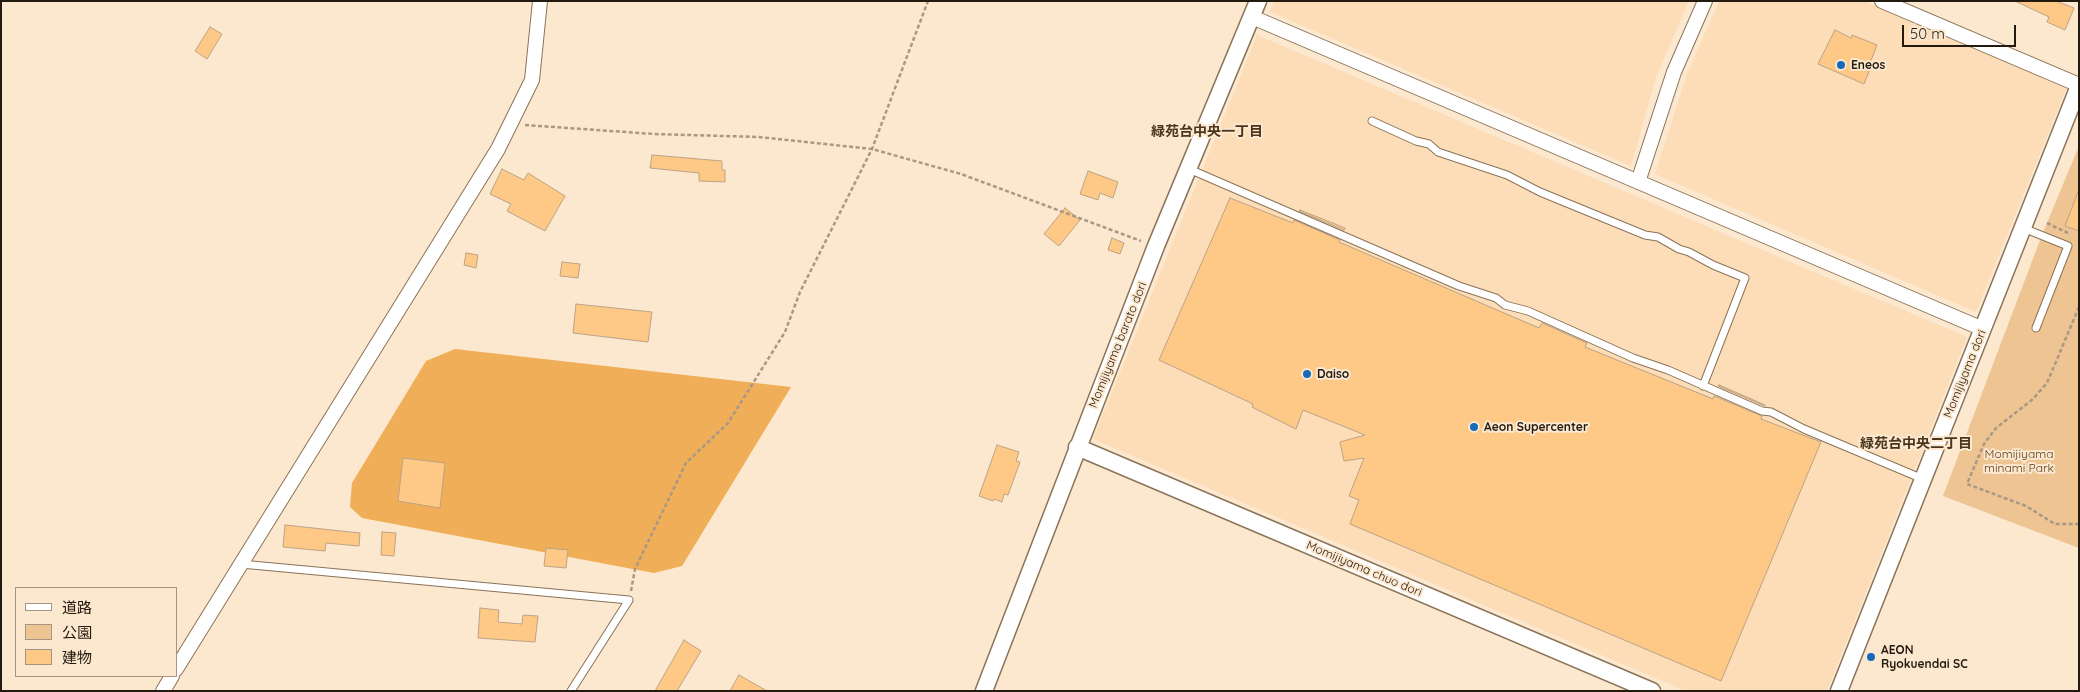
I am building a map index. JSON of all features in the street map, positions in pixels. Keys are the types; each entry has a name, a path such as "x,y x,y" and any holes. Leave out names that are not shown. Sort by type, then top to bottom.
{"street":[{"path":"178,666 498,148 532,80 540,1"},
{"name":"Momijiyama barato dori","path":"984,691 1156,246 1258,1"},
{"path":"1638,182 1674,72 1705,1"},
{"path":"1882,1 2079,85"},
{"path":"1252,17 1983,329"},
{"name":"Momijiyama dori","path":"1839,691 2079,85"},
{"name":"Momijiyama chuo dori","path":"1077,447 1652,691"},
{"path":"163,691 171,677"}],"lane":[{"path":"1372,121 1416,142 1428,144 1438,152 1507,175 1540,192 1645,235 1658,237 1679,249 1745,278 1703,386"},
{"path":"1189,169 1459,286 1496,298 1505,305 1528,311 1633,358 1668,370 1762,411 1771,412 1804,429 1923,479"},
{"path":"2023,228 2068,246 2036,328"},
{"path":"241,564 629,600 571,691"}],"path":[{"path":"629,600 635,569 686,463 728,423 785,332 800,292 872,150 928,1"},
{"path":"510,124 654,134 759,137 872,150 961,174 1156,246"},
{"path":"2047,223 2071,234"},
{"path":"2079,307 2047,383 2033,398 1996,428 1984,444 1967,484 2026,506 2055,524 2079,524"}],"shaded area":[{"path":"1274,1 1689,1 1656,77 1631,166 1270,12"},
{"path":"1719,1 1864,1 2067,87 1976,312 1655,174 1686,77"},
{"path":"1257,35 1967,337 1827,691 1686,691 1093,439"},
{"path":"455,349 791,387 682,566 654,573 362,518 350,507 352,483 426,361"}],"green space":[{"name":"Momijiyama minami Park","path":"2079,146 2079,548 1943,496 2042,235"}],"building":[{"path":"2015,1 2056,1 2074,8 2065,30 2047,22 2049,17"},
{"path":"210,27 222,34 207,59 195,51"},
{"path":"1835,30 1851,38 1852,35 1877,45 1864,84 1818,64"},
{"path":"652,155 722,161 722,170 725,170 725,182 699,181 699,173 650,168"},
{"path":"502,169 524,180 528,173 565,196 545,231 507,211 511,204 490,194"},
{"path":"1088,171 1118,182 1113,198 1100,193 1098,200 1080,194"},
{"path":"2079,192 2079,231 2065,226"},
{"path":"1230,198 1293,223 1294,220 1340,240 1339,242 1539,328 1542,323 1587,343 1585,347 1713,399 1714,396 1762,416 1761,419 1821,442 1721,681 1350,524 1359,500 1349,496 1364,458 1344,461 1340,442 1365,435 1303,410 1296,429 1252,407 1253,404 1159,360"},
{"path":"1065,208 1080,220 1059,246 1044,234"},
{"path":"1300,210 1345,228 1344,230"},
{"path":"1112,238 1124,243 1120,254 1108,250"},
{"path":"466,253 478,255 476,268 464,265"},
{"path":"562,262 580,264 578,278 560,276"},
{"path":"576,304 652,312 648,342 573,333"},
{"path":"1718,386 1765,405 1765,406"},
{"path":"997,445 1019,452 1016,461 1020,462 1008,495 1004,494 1002,502 979,496"},
{"path":"403,458 445,463 440,508 398,501"},
{"path":"285,525 360,533 359,546 326,543 325,551 283,547"},
{"path":"382,532 396,533 394,556 381,555"},
{"path":"546,548 568,550 566,568 544,566"},
{"path":"480,608 499,610 498,622 522,624 523,615 538,616 535,642 478,638"},
{"path":"684,640 701,651 677,691 655,691"},
{"path":"739,675 767,691 730,691"}],"place":[{"name":"Eneos","path":"1841,65"},
{"name":"Daiso","path":"1307,374"},
{"name":"Aeon Supercenter","path":"1474,427"},
{"name":"AEON Ryokuendai SC","path":"1871,657"}],"district":[{"name":"緑苑台中央一丁目","path":"1207,132"},
{"name":"緑苑台中央二丁目","path":"1916,444"}]}
